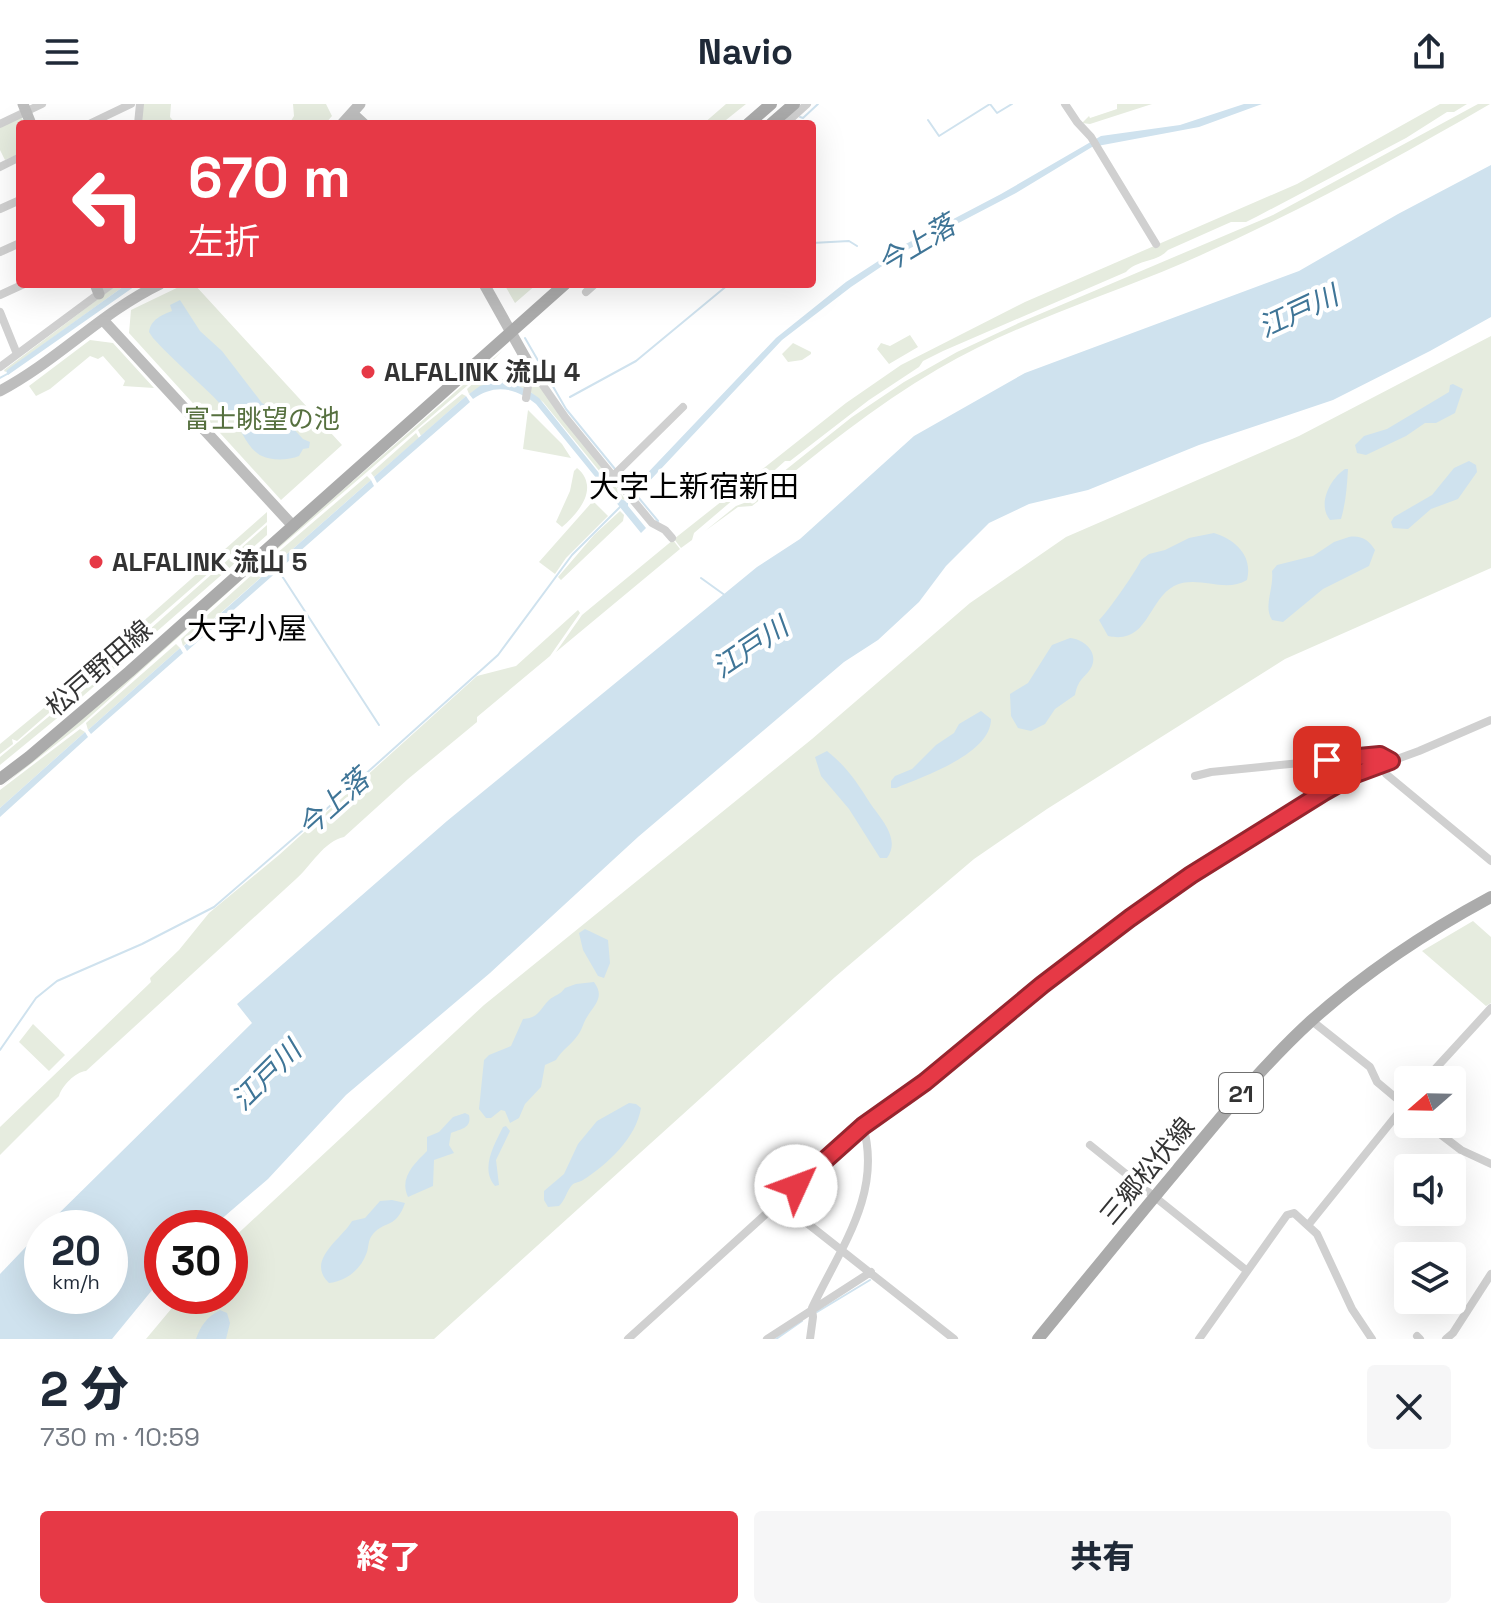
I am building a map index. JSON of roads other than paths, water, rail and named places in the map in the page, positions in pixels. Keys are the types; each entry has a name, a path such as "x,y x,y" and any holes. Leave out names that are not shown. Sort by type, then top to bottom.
{"main road":[{"path":"753,120 771,104"},
{"path":"767,120 785,104"},
{"path":"776,120 794,104"},
{"name":"松戸野田線","path":"512,334 560,288"},
{"name":"松戸野田線","path":"0,779 89,707 512,334 581,288"},
{"name":"三郷松伏線","path":"1038,1339 1259,1073 1312,1021 1407,946 1491,897"}],"street":[{"path":"0,124 24,108 42,104"},
{"path":"97,120 131,104"},
{"path":"789,120 807,104"},
{"path":"1065,104 1099,148 1156,244"},
{"path":"0,391 31,373 152,288"},
{"path":"486,288 531,368 565,417 617,474 654,525 672,538"},
{"path":"0,370 97,289"},
{"path":"0,312 17,354"},
{"path":"103,320 293,526"},
{"path":"527,393 531,368"},
{"path":"617,474 683,407"},
{"path":"628,1339 863,1126 925,1082 1101,939 1191,875 1356,774 1491,720"},
{"path":"1195,776 1380,755 1386,763 1386,774 1491,861"},
{"path":"1438,1066 1491,1008"},
{"path":"1312,1021 1370,1067 1377,1082 1394,1095"},
{"path":"1309,1224 1394,1121"},
{"path":"810,1339 812,1308 843,1251 863,1203 868,1150 863,1126"},
{"path":"1445,1138 1461,1150 1491,1164"},
{"path":"1090,1145 1246,1270"},
{"path":"779,1201 954,1339"},
{"path":"1199,1339 1287,1215 1294,1213 1317,1234 1352,1309 1372,1339"},
{"path":"767,1339 871,1272"},
{"path":"1453,1337 1491,1274"}],"water":[{"path":"1244,104 1262,104 1199,127 1092,147 1016,193 903,252 782,340 643,488 638,483 776,338 846,282 900,247 1001,194 1101,136 1180,125"},
{"name":"江戸川","path":"1491,165 1491,317 1333,400 1199,445 1088,490 1029,504 989,523 946,566 919,602 878,640 844,662 638,837 490,973 346,1095 268,1179 232,1210 144,1210 144,1300 112,1339 0,1339 0,1274 24,1249 24,1314 128,1314 128,1210 62,1210 252,1023 237,1004 447,821 757,567 800,539 914,436 1025,373 1299,271"},
{"path":"121,288 132,288 8,375 6,371"},
{"path":"180,300 200,331 222,351 262,403 281,415 303,439 310,442 309,448 303,449 299,456 286,459 271,459 257,453 223,406 153,338 149,332 152,324 172,311 170,305"},
{"path":"494,382 513,383 525,389 524,396 504,389 492,390 473,399 469,394 480,386"},
{"path":"1453,384 1463,389 1455,413 1436,423 1425,423 1366,455 1357,453 1355,445 1364,436 1387,429 1449,392"},
{"path":"529,391 539,398 621,499 628,502 646,528 641,533 528,398"},
{"path":"466,396 470,402 377,483 374,477"},
{"path":"1469,461 1476,465 1477,472 1458,499 1431,509 1408,529 1393,528 1391,522 1394,517 1432,495 1454,468"},
{"path":"1348,469 1347,482 1341,519 1330,520 1325,507 1327,492 1334,479"},
{"path":"371,480 374,486 282,567 278,562"},
{"path":"1214,533 1241,550 1247,564 1247,580 1229,585 1192,582 1174,586 1158,601 1140,628 1121,637 1108,636 1099,620 1141,560 1189,538"},
{"path":"1349,537 1361,538 1373,546 1375,550 1369,566 1323,589 1283,622 1272,620 1269,603 1272,571 1277,565 1313,556 1334,542"},
{"path":"275,565 279,570 187,651 184,646"},
{"path":"1070,638 1088,647 1093,655 1092,666 1078,684 1075,695 1055,709 1045,724 1031,731 1018,728 1011,716 1010,694 1028,683 1052,645"},
{"path":"180,648 183,653 91,734 88,730"},
{"path":"981,711 991,719 988,732 980,743 954,762 891,788 895,776 912,769 936,745 954,733 959,724"},
{"path":"85,732 88,737 0,817 0,808"},
{"path":"827,751 851,775 888,829 892,844 887,858 880,858 849,809 821,776 815,757"},
{"path":"585,929 608,940 610,963 604,978 598,976 583,950 579,933"},
{"path":"594,982 599,992 596,1004 575,1039 556,1060 545,1065 541,1087 525,1104 519,1118 510,1123 505,1111 501,1110 486,1118 479,1109 484,1060 511,1046 523,1019 536,1015 565,988"},
{"path":"629,1103 641,1108 633,1130 620,1149 602,1166 572,1185 559,1206 548,1207 544,1191 564,1174 578,1144 597,1121"},
{"path":"465,1113 469,1115 467,1125 451,1133 449,1145 454,1153 434,1160 433,1186 408,1197 405,1184 413,1166 427,1151 427,1137 439,1132 453,1117"},
{"path":"506,1126 510,1131 496,1160 499,1185 495,1186 489,1172 490,1157"},
{"path":"380,1201 405,1203 398,1217 373,1234 357,1269 341,1280 329,1283 321,1266 328,1250 352,1221 365,1218"},
{"path":"227,1314 230,1323 226,1339 196,1339 205,1322 211,1316"}],"waterway":[{"path":"800,117 803,118 818,104"},
{"path":"928,120 939,136 990,104 997,113 1012,104"},
{"path":"816,243 849,241 857,246"},
{"path":"570,397 636,361 724,288"},
{"path":"525,338 566,409 615,469"},
{"path":"0,378 9,373"},
{"path":"619,474 658,521"},
{"name":"今上落","path":"0,1050 36,998 57,981 142,944 214,907 302,831 498,655 572,555 622,505"},
{"path":"282,576 379,725"},
{"path":"701,578 726,596"},
{"path":"817,1312 870,1280"},
{"path":"776,1339 802,1321"}],"place":[{"name":"ALFALINK 流山 4","path":"368,372"},
{"name":"ALFALINK 流山 5","path":"96,562"}],"district":[{"name":"大字上新宿新田","path":"694,486"},
{"name":"大字小屋","path":"247,628"}],"park label":[{"name":"富士眺望の池","path":"262,419"}]}
